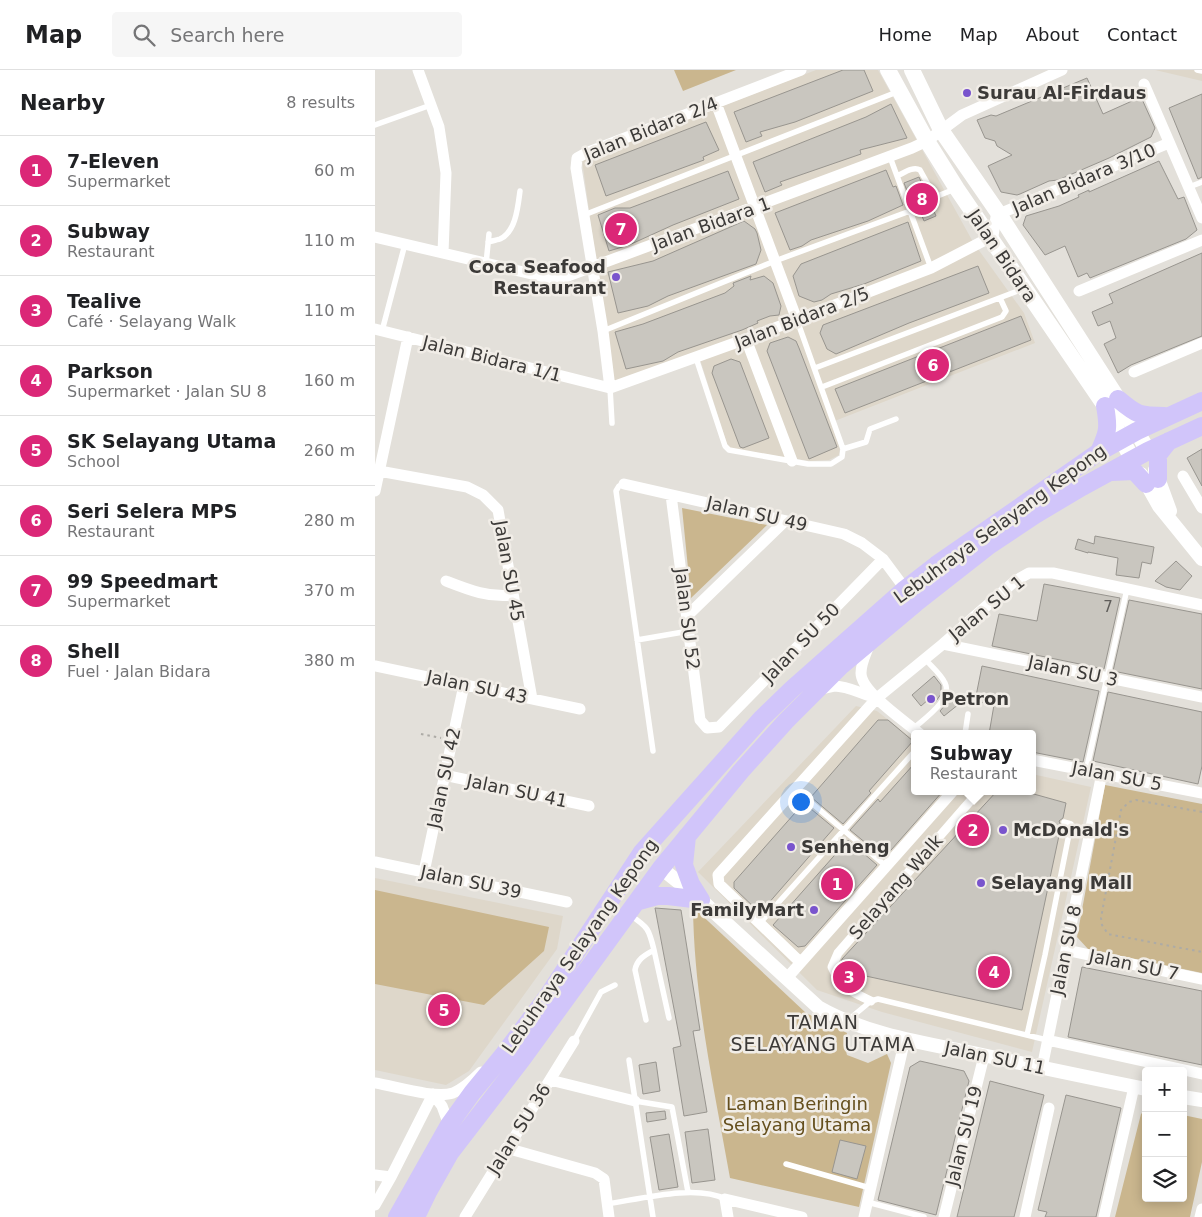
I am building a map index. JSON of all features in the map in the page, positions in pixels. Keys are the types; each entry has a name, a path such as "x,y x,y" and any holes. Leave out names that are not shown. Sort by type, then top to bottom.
{"main road":[{"name":"Jalan Bidara","path":"888,70 927,141 1024,289 1112,402"},
{"name":"Jalan Bidara","path":"913,70 941,130 999,214 1112,402 1140,455"},
{"name":"Lebuhraya Selayang Kepong","path":"397,1217 449,1126 471,1093 504,1054 558,980 642,852 773,707 905,589 936,566 1099,452 1129,434 1202,401"},
{"path":"1099,452 1107,432 1112,402 1139,415 1168,416"},
{"name":"Lebuhraya Selayang Kepong","path":"416,1217 450,1153 523,1058 661,868 741,771 817,690 842,665 916,603 998,540 1035,515 1109,472 1202,426"},
{"path":"1109,472 1134,471 1152,481 1158,455 1169,441"},
{"path":"558,980 641,876 649,870 661,868 664,846 686,803"},
{"path":"687,835 684,865 691,884 701,900"},
{"path":"633,908 657,896 701,900"}],"street":[{"path":"418,70 439,127 446,173 443,253"},
{"name":"Jalan Bidara 2/4","path":"610,388 603,331 575,168 577,158 801,70"},
{"path":"1033,70 1038,81"},
{"name":"Jalan Bidara 1","path":"375,237 557,280 927,141 962,115 1062,70"},
{"path":"1144,84 1202,218"},
{"path":"716,103 797,320"},
{"name":"Jalan Bidara 3/10","path":"999,214 1169,143"},
{"path":"991,238 995,231 996,217 999,214"},
{"name":"Jalan Bidara 2/5","path":"610,388 746,340 931,268 991,238"},
{"path":"1079,292 1202,240"},
{"name":"Jalan Bidara 1/1","path":"379,330 610,388"},
{"path":"375,491 408,337"},
{"path":"746,340 792,461"},
{"path":"1134,372 1202,343"},
{"path":"1140,455 1176,525 1202,559"},
{"name":"Jalan SU 45","path":"379,471 467,487 483,495 498,510 532,699"},
{"path":"1183,476 1202,508"},
{"name":"Jalan SU 49","path":"624,484 845,534 862,542 883,559 916,603"},
{"name":"Jalan SU 52","path":"671,495 700,720 707,728 719,727"},
{"path":"687,616 785,521"},
{"name":"Jalan SU 50","path":"719,727 883,559"},
{"name":"Jalan SU 1","path":"800,962 719,884 718,875 877,698 1015,582 1029,574 1053,573 1202,605"},
{"path":"446,581 478,593 500,596 513,595"},
{"path":"871,641 862,664 861,674 863,682 877,698 916,730"},
{"name":"Jalan SU 3","path":"943,644 1202,697"},
{"name":"Jalan SU 43","path":"375,666 580,709"},
{"name":"Jalan SU 42","path":"424,872 464,685"},
{"path":"817,690 834,686 847,688 866,696 877,698"},
{"name":"Jalan SU 5","path":"1036,761 1202,793"},
{"name":"Jalan SU 8","path":"1042,1068 1102,774"},
{"name":"Jalan SU 41","path":"444,775 589,806"},
{"path":"787,978 949,795"},
{"name":"Selayang Walk","path":"871,1001 849,991 836,977 832,967 838,953 976,795"},
{"name":"Jalan SU 39","path":"375,862 567,902"},
{"name":"Jalan SU 11","path":"661,868 701,900 818,1007 847,1022 905,1039 1140,1088"},
{"name":"Jalan SU 7","path":"1066,950 1202,979"},
{"path":"864,1217 905,1039"},
{"path":"1047,1040 1202,1074"},
{"name":"Jalan SU 36","path":"465,1217 573,1041"},
{"path":"375,1083 445,1095 464,1087 504,1054"},
{"name":"Jalan SU 19","path":"944,1217 984,1056"},
{"path":"550,1080 635,1101"},
{"path":"1104,1217 1140,1088"},
{"path":"433,1094 442,1106 449,1126"},
{"path":"375,1205 433,1094"},
{"path":"1187,1098 1202,1100"},
{"path":"1025,1217 1049,1108"},
{"path":"506,1148 600,1176 604,1179 609,1217"},
{"path":"375,1174 391,1177"},
{"path":"728,1217 725,1199 802,1217"},
{"path":"1200,1217 1202,1209"}],"lane":[{"path":"1197,70 1202,71"},
{"path":"584,215 899,91"},
{"path":"375,125 431,105"},
{"path":"890,156 931,268"},
{"path":"897,176 914,169 920,170 935,196 938,197 957,188"},
{"path":"1189,188 1202,182"},
{"path":"488,242 502,239 509,233 517,210 520,191"},
{"path":"603,331 775,261 910,211"},
{"path":"486,264 489,234"},
{"path":"379,330 405,244"},
{"path":"815,368 1024,289"},
{"path":"822,387 1002,317 1006,311 1000,298"},
{"path":"696,358 725,446 729,450 808,464 831,464 842,457 843,449 797,320"},
{"path":"610,388 613,423"},
{"path":"843,449 866,442 870,429 896,419"},
{"path":"624,484 619,486 616,492 653,751"},
{"path":"1086,771 1127,588"},
{"path":"637,640 689,631"},
{"path":"918,730 944,700 948,691 945,682 925,659"},
{"path":"966,730 968,714"},
{"path":"760,923 911,755"},
{"path":"795,789 886,866"},
{"path":"1027,1035 1071,824 1064,822"},
{"path":"633,908 649,931 669,1018"},
{"path":"646,1020 635,970 640,958 654,950"},
{"path":"573,1041 601,992 615,984"},
{"path":"847,1022 871,1001 878,999 1047,1040"},
{"path":"629,1060 653,1217"},
{"path":"635,1101 672,1107 674,1110 688,1192"},
{"path":"786,1164 870,1188"},
{"path":"607,1204 688,1192 715,1194 725,1199"},
{"path":"867,1202 924,1217"}],"path":[{"path":"421,734 443,739"},
{"path":"1202,812 1135,800 1129,802 1121,810 1101,918 1108,934 1202,952"}],"shaded area":[{"path":"816,70 878,70 973,242 1024,313 1035,343 832,422 840,448 839,455 829,460 810,461 731,449 727,444 698,353 613,383 582,160"},
{"path":"1155,70 1202,70 1202,81"},
{"path":"856,706 877,711 911,738 911,795 1036,795 1036,775 1091,787 1032,1052 882,1012 817,990 698,872"},
{"path":"375,878 563,916 557,949 469,1071 446,1085 375,1070"}],"green space":[{"path":"674,70 736,70 683,91"},
{"path":"682,508 767,525 691,598"},
{"path":"1105,785 1202,804 1202,973 1088,949 1077,937"},
{"path":"375,890 549,927 544,951 484,1005 375,984"},
{"name":"Laman Beringin Selayang Utama","path":"693,907 806,1013 847,1033 844,1044 847,1055 868,1063 887,1054 891,1063 859,1207 730,1178 701,1009 694,941"},
{"path":"1141,1114 1142,1202 1187,1202 1187,1116 1202,1119 1202,1162 1190,1217 1115,1217"}],"building":[{"path":"843,70 864,70 873,91 795,122 760,132 762,136 746,142 734,112"},
{"path":"1087,78 1103,114 1141,97 1155,128 1151,137 1109,158 1020,194 1001,192 988,166 1012,155 997,146 995,141 985,138 977,120 991,115 996,116"},
{"path":"1202,94 1202,177 1198,179 1169,108"},
{"path":"891,104 907,138 860,150 861,154 780,182 782,185 765,192 753,162 866,117"},
{"path":"706,122 719,150 703,157 704,160 606,196 595,165"},
{"path":"1159,161 1178,199 1184,197 1197,230 1186,239 1090,278 1087,273 1078,277 1065,246 1045,255 1023,225 1026,216 1059,206 1089,190 1089,192"},
{"path":"886,170 893,187 896,186 903,205 868,221 811,240 802,246 790,250 775,213"},
{"path":"728,171 739,199 629,245 609,251 598,215 615,208 630,208"},
{"path":"919,177 936,216 924,221 915,199 911,201 904,183"},
{"path":"744,221 755,229 757,233 761,250 756,264 668,296 648,306 618,313 608,272 653,261"},
{"path":"908,222 921,261 864,284 831,294 822,300 814,302 799,296 793,276 801,264"},
{"path":"1202,253 1202,336 1131,365 1118,373 1104,344 1116,338 1110,321 1098,326 1092,312 1113,303 1109,294"},
{"path":"978,266 989,293 909,323 836,354 827,349 820,333 823,325"},
{"path":"751,276 750,280 764,276 773,283 781,306 779,315 770,316 742,330 678,352 663,361 626,369 615,332 643,324 725,293 734,286 733,283"},
{"path":"1021,316 1031,340 845,413 835,389"},
{"path":"788,337 796,341 837,447 809,459 767,351 770,343"},
{"path":"731,359 740,362 769,438 743,448 740,447 712,373 714,366"},
{"path":"1202,449 1202,486 1187,458"},
{"path":"1095,536 1154,547 1151,564 1142,562 1139,578 1116,575 1118,558 1075,549 1078,539 1094,544"},
{"path":"1176,561 1192,576 1180,590 1166,587 1155,581"},
{"path":"1044,584 1120,598 1104,669 992,646 999,614 1037,621"},
{"path":"1129,600 1202,614 1202,689 1113,671"},
{"path":"982,666 1099,691 1083,762 1036,753 1036,730 990,730 994,705 975,701"},
{"path":"934,676 941,685 941,694 934,704 929,699 921,706 912,695"},
{"path":"1108,692 1202,712 1202,766 1198,784 1093,761"},
{"path":"950,694 959,704 944,716 940,711 946,704"},
{"path":"878,720 888,720 911,739 911,743 843,824 811,797"},
{"path":"911,767 911,795 939,795 884,858 850,830 878,799 880,802"},
{"name":"Selayang Mall","path":"993,795 1036,795 1066,803 1063,818 1059,821 1061,826 1022,1010 852,973 841,963 842,959"},
{"path":"805,804 834,828 760,913 734,888 734,882 802,805"},
{"path":"848,840 877,865 805,946 798,947 773,925"},
{"path":"655,908 681,910 700,1030 693,1031 707,1112 684,1116 673,1048 681,1046"},
{"path":"1082,967 1202,991 1202,1065 1068,1037"},
{"path":"920,1061 964,1071 969,1081 936,1215 878,1200 910,1067"},
{"path":"656,1062 660,1091 643,1094 639,1065"},
{"path":"990,1081 1044,1095 1014,1217 957,1217"},
{"path":"1066,1095 1121,1108 1096,1217 1045,1217 1047,1212 1038,1210"},
{"path":"665,1111 666,1119 647,1122 646,1113"},
{"path":"708,1129 715,1180 692,1183 685,1132"},
{"path":"669,1134 678,1187 659,1190 650,1137"},
{"path":"840,1140 866,1146 857,1179 832,1172"}],"place":[{"name":"Surau Al-Firdaus","path":"967,93"},
{"name":"Shell","path":"922,199"},
{"name":"99 Speedmart","path":"621,229"},
{"name":"Coca Seafood Restaurant","path":"616,277"},
{"name":"Seri Selera MPS","path":"933,365"},
{"name":"Petron","path":"931,699"},
{"name":"Subway","path":"973,830"},
{"name":"McDonald's","path":"1003,830"},
{"name":"Senheng","path":"791,847"},
{"name":"Selayang Mall","path":"981,883"},
{"name":"7-Eleven","path":"837,884"},
{"name":"FamilyMart","path":"814,910"},
{"name":"Parkson","path":"994,972"},
{"name":"Tealive","path":"849,977"},
{"name":"SK Selayang Utama","path":"444,1010"}],"district":[{"name":"TAMAN SELAYANG UTAMA","path":"823,1033"}]}
